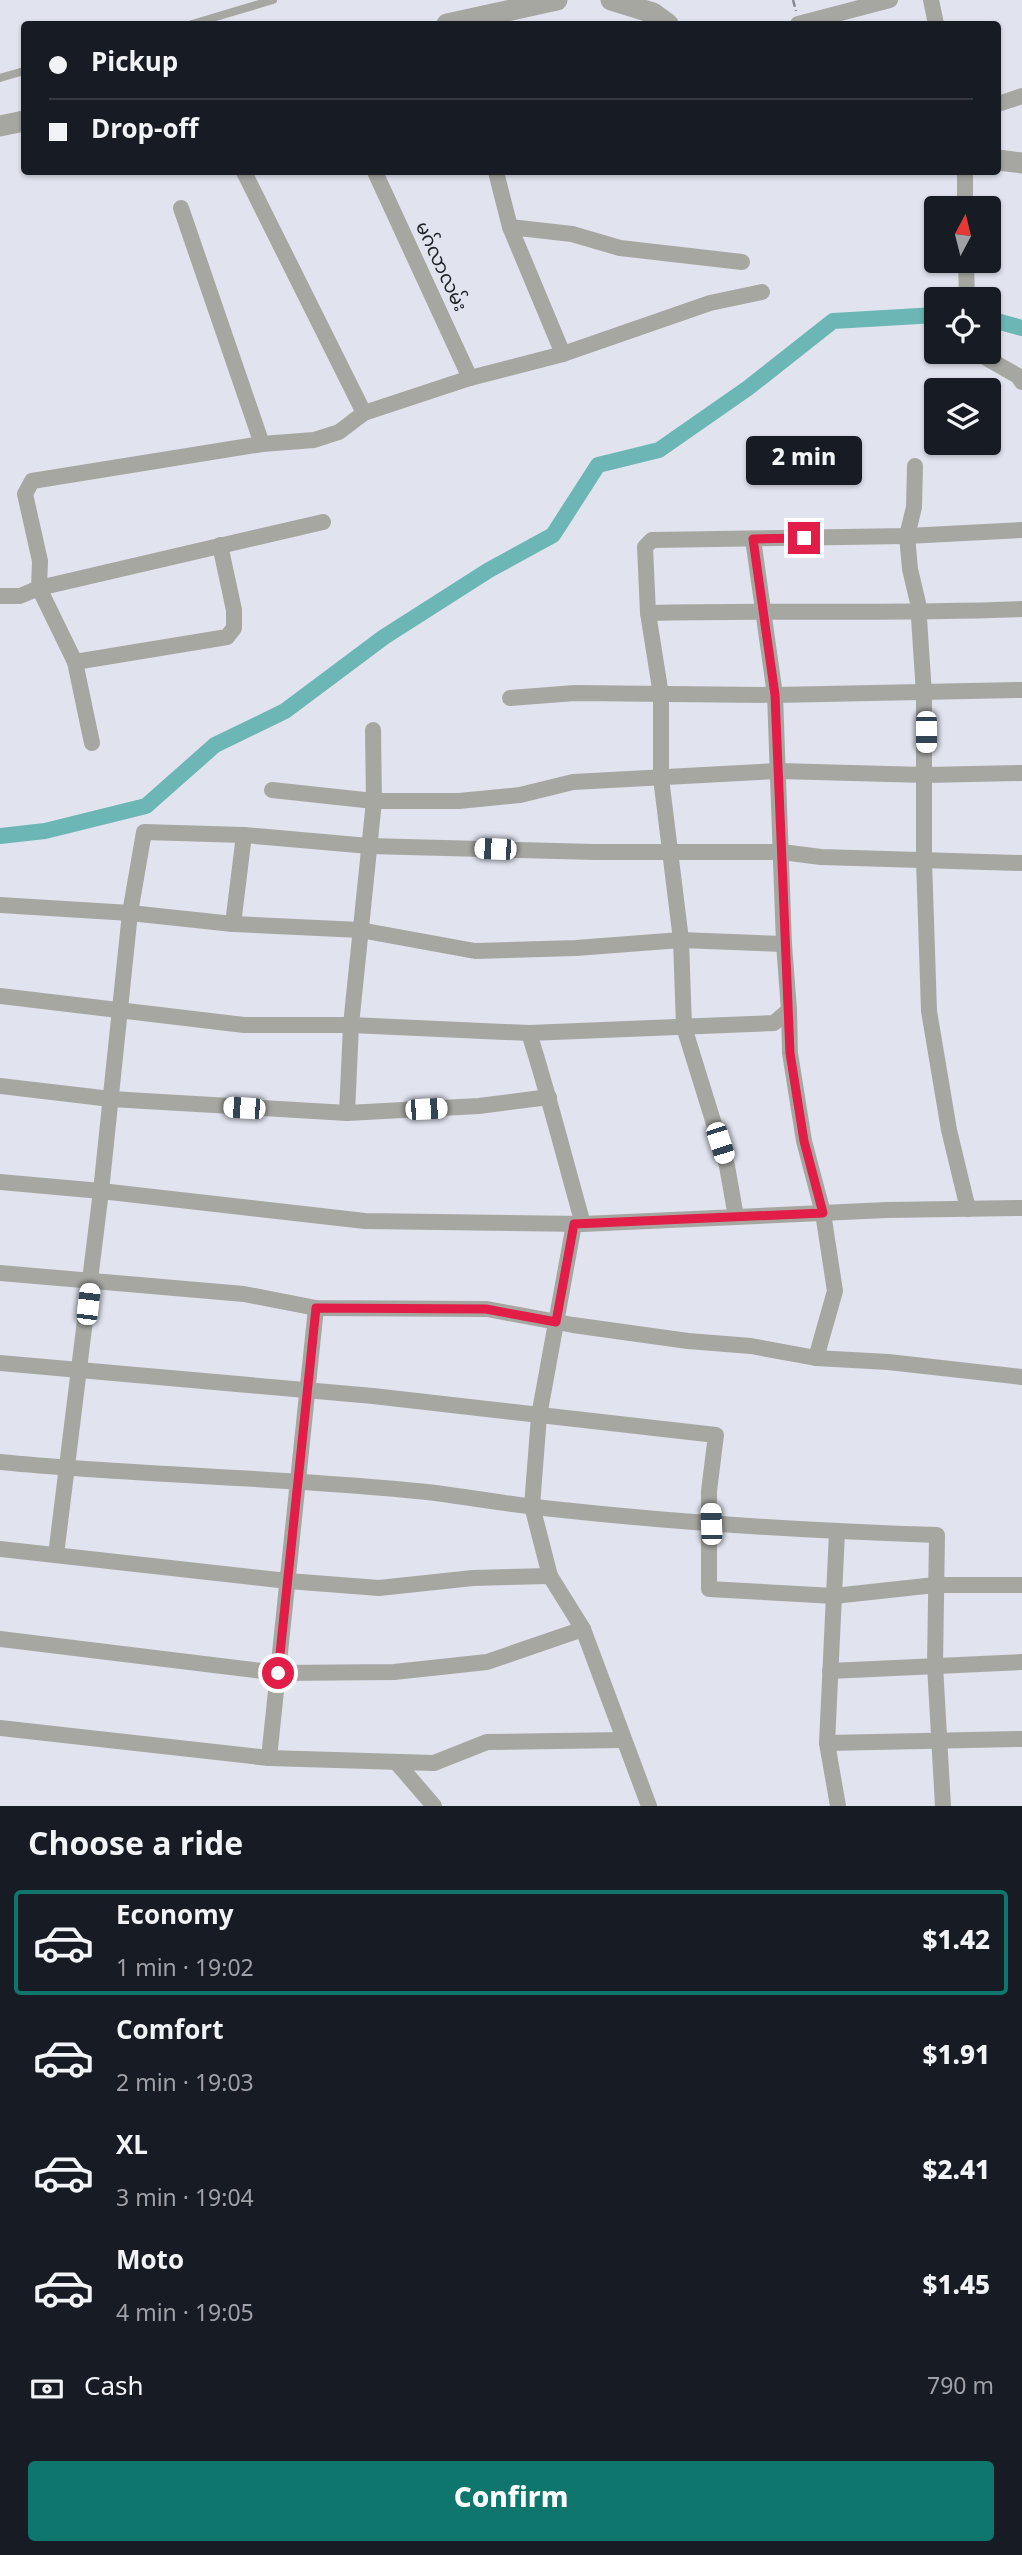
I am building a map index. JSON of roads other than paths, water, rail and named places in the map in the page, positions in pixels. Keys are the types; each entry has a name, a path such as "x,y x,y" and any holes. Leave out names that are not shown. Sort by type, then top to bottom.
{"street":[{"path":"467,21 557,0"},
{"path":"611,0 653,13 664,21"},
{"path":"810,21 890,0"},
{"path":"931,0 935,21"},
{"path":"1001,103 1022,96"},
{"path":"0,126 21,122"},
{"path":"1001,160 1022,163"},
{"path":"245,175 364,413"},
{"name":"မဂ်လာလမ်း","path":"376,175 470,378"},
{"path":"497,175 510,227 563,354"},
{"path":"965,175 965,196"},
{"path":"181,208 262,444"},
{"path":"510,227 572,234 620,248 742,262"},
{"path":"92,743 75,662 39,588 40,561 25,494 32,481 262,444 314,440 338,432 364,413 470,378 563,354 710,303 762,292"},
{"path":"997,364 1018,376 1022,382"},
{"path":"915,466 914,507 907,536 918,613 924,694 924,860 929,1011 949,1130 968,1209"},
{"path":"0,596 20,596 39,588 323,522"},
{"path":"736,1217 727,1166 684,1027 681,940 661,778 662,695 648,613 645,547 652,540 907,536 1022,530"},
{"path":"753,539 775,695 790,1053 804,1141 823,1213 835,1291 816,1358"},
{"path":"75,662 228,637 234,628 234,610 220,545"},
{"path":"648,613 918,613 1022,610"},
{"path":"510,698 575,692 775,695 1022,690"},
{"path":"347,1113 351,1025 374,801 373,730"},
{"path":"272,790 374,801 459,801 520,794 573,782 778,771 926,775 1022,773"},
{"path":"56,1555 101,1191 130,913 144,832 244,835 369,846 671,853 782,852 821,857 1022,863"},
{"path":"233,924 244,835"},
{"path":"0,905 130,913 233,924 360,930 475,951 576,948 681,940 784,944"},
{"path":"0,996 244,1026 351,1025 529,1033 774,1023 789,1010"},
{"path":"529,1033 549,1097 579,1224 556,1322 539,1416 532,1506 550,1576 583,1629 649,1806"},
{"path":"0,1086 111,1099 347,1113 479,1106 549,1097"},
{"path":"0,1182 365,1221 579,1224 823,1213 1022,1208"},
{"path":"0,1273 244,1294 316,1308 486,1309 556,1322 688,1341 751,1346 816,1358 888,1362 1022,1377"},
{"path":"269,1758 316,1308"},
{"path":"0,1363 308,1390 716,1435 709,1491 709,1589 834,1597 935,1585 1022,1585"},
{"path":"0,1462 68,1469 426,1492 711,1524 937,1535 935,1665 943,1806"},
{"path":"837,1532 827,1744 838,1806"},
{"path":"0,1549 288,1581 379,1588 473,1578 550,1576"},
{"path":"0,1639 278,1673 394,1672 487,1662 583,1629"},
{"path":"830,1671 1022,1662"},
{"path":"0,1728 269,1758 397,1763 434,1763 487,1742 624,1740"},
{"path":"827,1744 1022,1740"},
{"path":"397,1763 434,1806"}],"lane":[{"path":"202,21 273,0"},
{"path":"0,78 21,72"}],"waterway":[{"path":"0,836 45,831 146,806 215,745 285,711 384,637 489,570 553,535 598,465 659,450 748,388 833,321 924,316"},
{"path":"1001,322 1022,328"}]}
